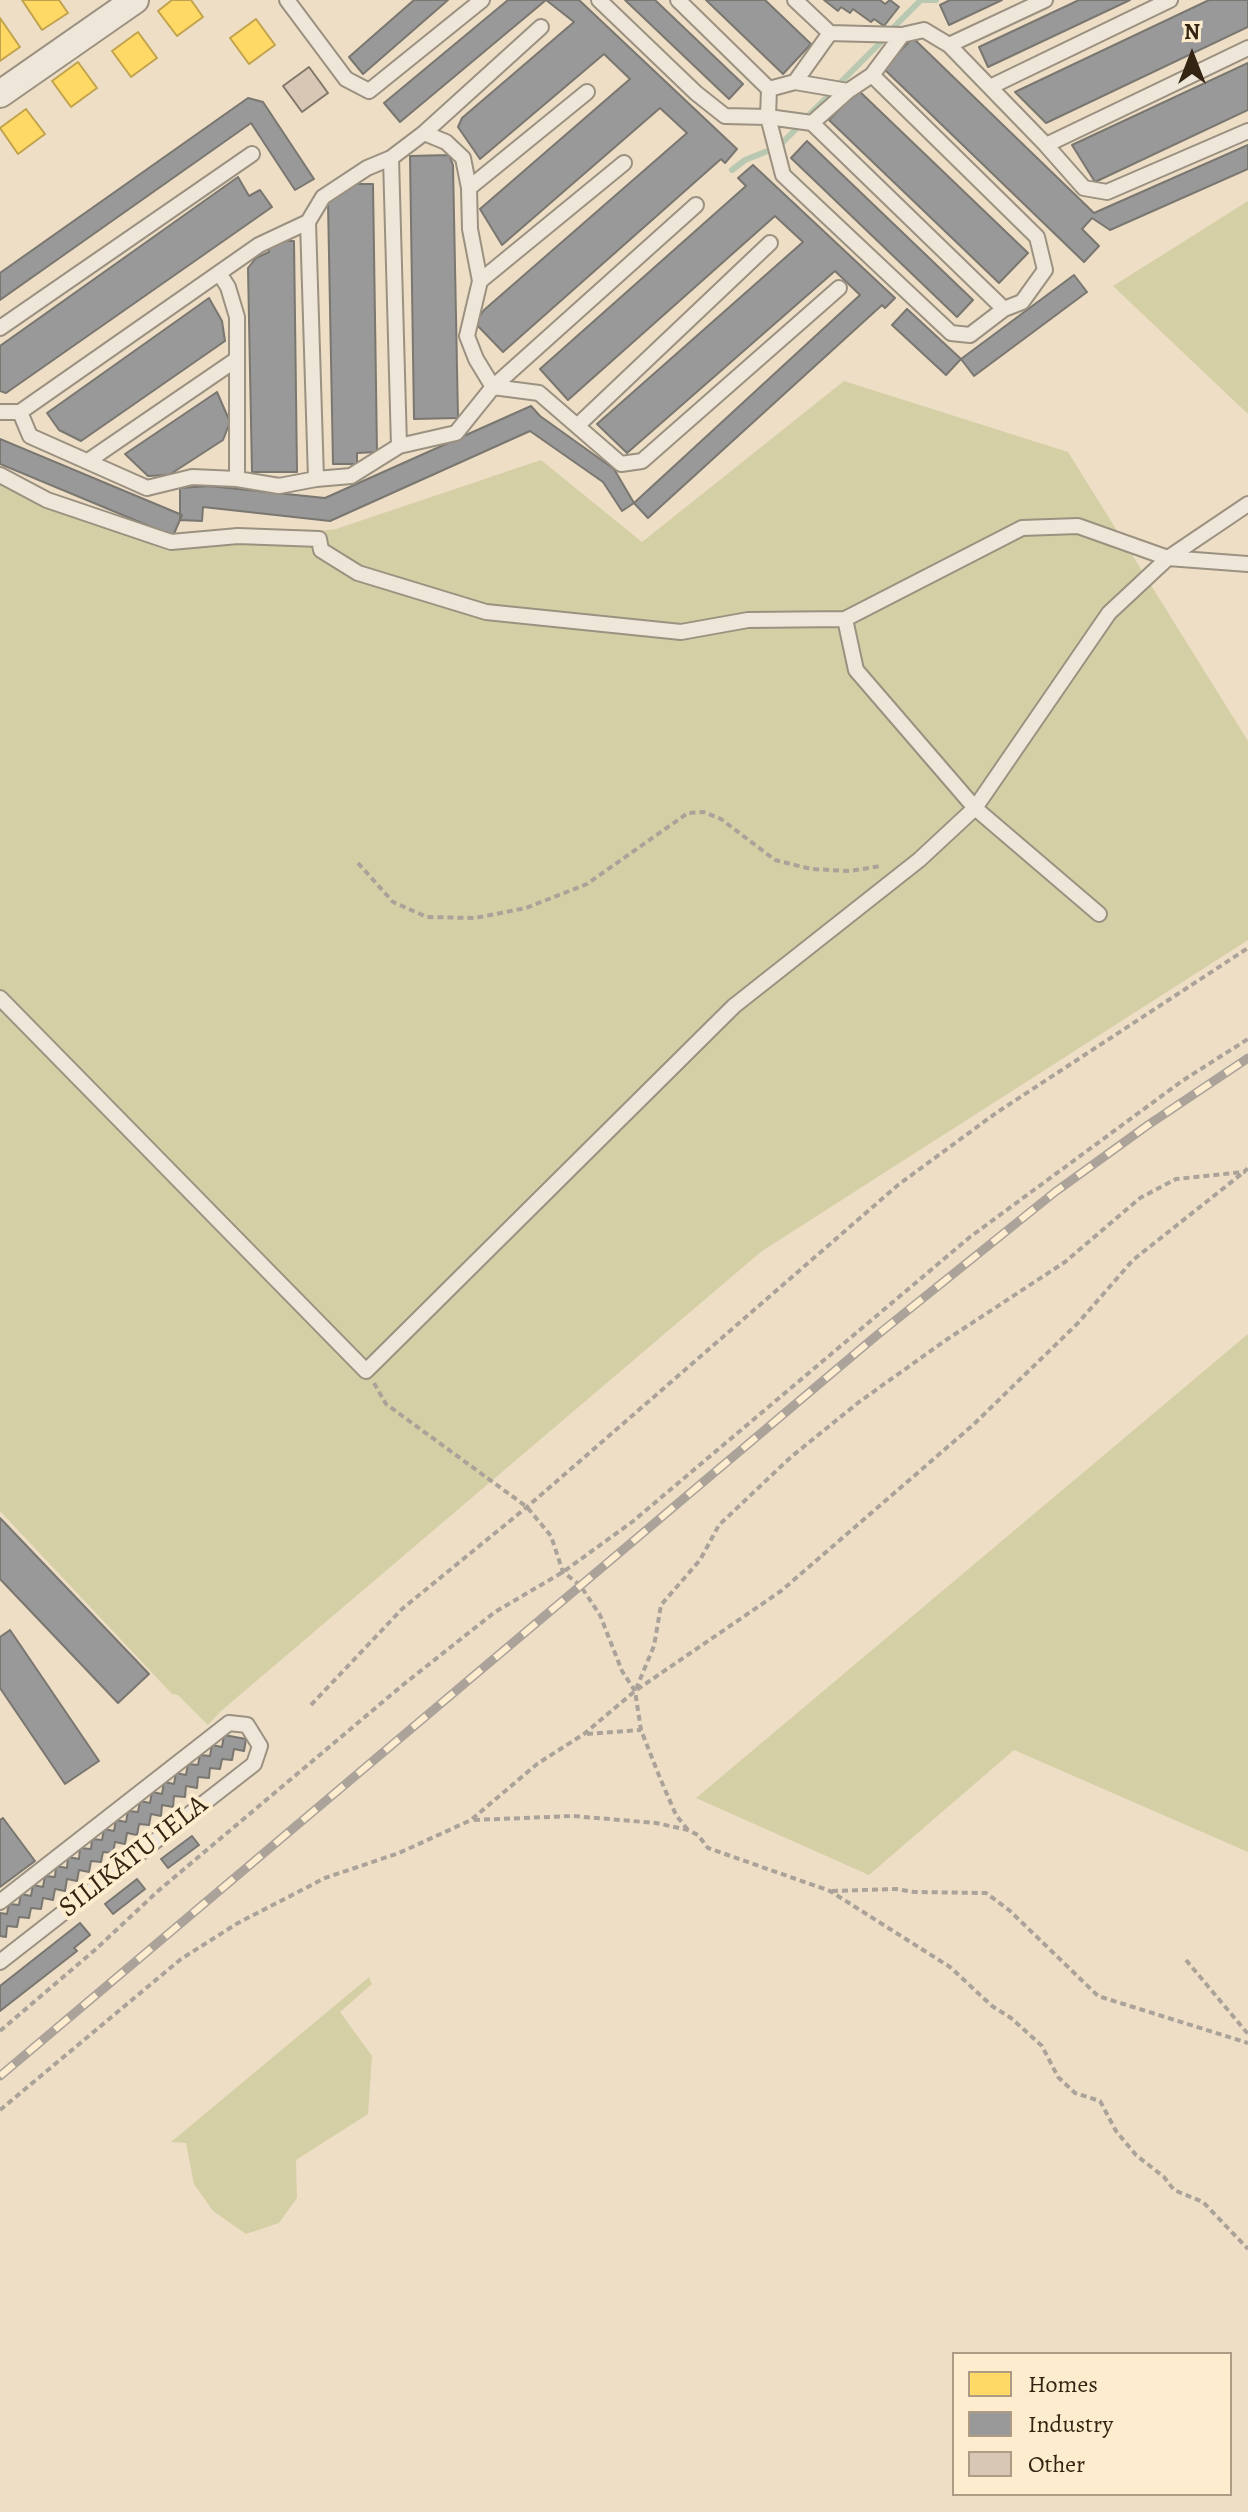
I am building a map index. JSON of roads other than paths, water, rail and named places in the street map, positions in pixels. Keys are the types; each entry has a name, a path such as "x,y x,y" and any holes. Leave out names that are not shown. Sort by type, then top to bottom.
{"street":[{"path":"0,94 135,0"}],"lane":[{"path":"287,0 346,79 369,91 482,0"},
{"path":"599,0 696,93 725,116 768,117 812,123 1004,309"},
{"path":"678,0 769,89 768,117 783,175 951,333 970,335 1004,309 1022,302 1045,270 1037,237 872,75"},
{"path":"795,0 830,33 902,35 924,30 949,45 1084,188 1107,192 1248,131"},
{"path":"949,45 1045,0"},
{"path":"990,87 1170,0"},
{"path":"316,479 308,222 323,197 367,168 391,158 424,133 541,27"},
{"path":"795,82 830,33"},
{"path":"812,123 848,91 872,75 902,35"},
{"path":"1046,145 1248,48"},
{"path":"769,89 795,82 848,91"},
{"path":"469,188 587,92"},
{"path":"424,133 446,142 463,158 469,188 470,229 480,281 467,336 476,359 493,387"},
{"path":"0,328 252,154"},
{"path":"391,158 399,446"},
{"path":"480,281 624,163"},
{"path":"20,412 30,436 147,488 192,477 237,479 279,486 351,476 399,446 456,433 493,387 696,205"},
{"path":"0,412 20,412 259,245 308,222"},
{"path":"578,425 770,243"},
{"path":"219,273 228,287 237,317 237,479"},
{"path":"493,387 539,393 621,464 642,461 839,288"},
{"path":"88,461 237,359"},
{"path":"0,475 47,500 171,542 238,536 319,539 321,550 358,573 486,612 681,632 748,620 845,619 1022,528 1078,526 1168,558 1248,564"},
{"path":"0,998 366,1371 734,1006 919,860 975,808 1109,613 1168,558 1248,504"},
{"path":"845,619 856,670 975,808 1099,914"},
{"name":"SILIKĀTU IELA","path":"0,1902 229,1723 247,1725 260,1746 254,1764 0,1962"}],"waterway":[{"path":"895,26 921,0 936,0"},
{"path":"841,82 880,43"},
{"path":"809,115 828,96"},
{"path":"782,143 796,129"},
{"path":"732,170 745,160 770,150"}],"railway":[{"path":"0,2076 876,1336 1055,1192 1248,1058"}]}
